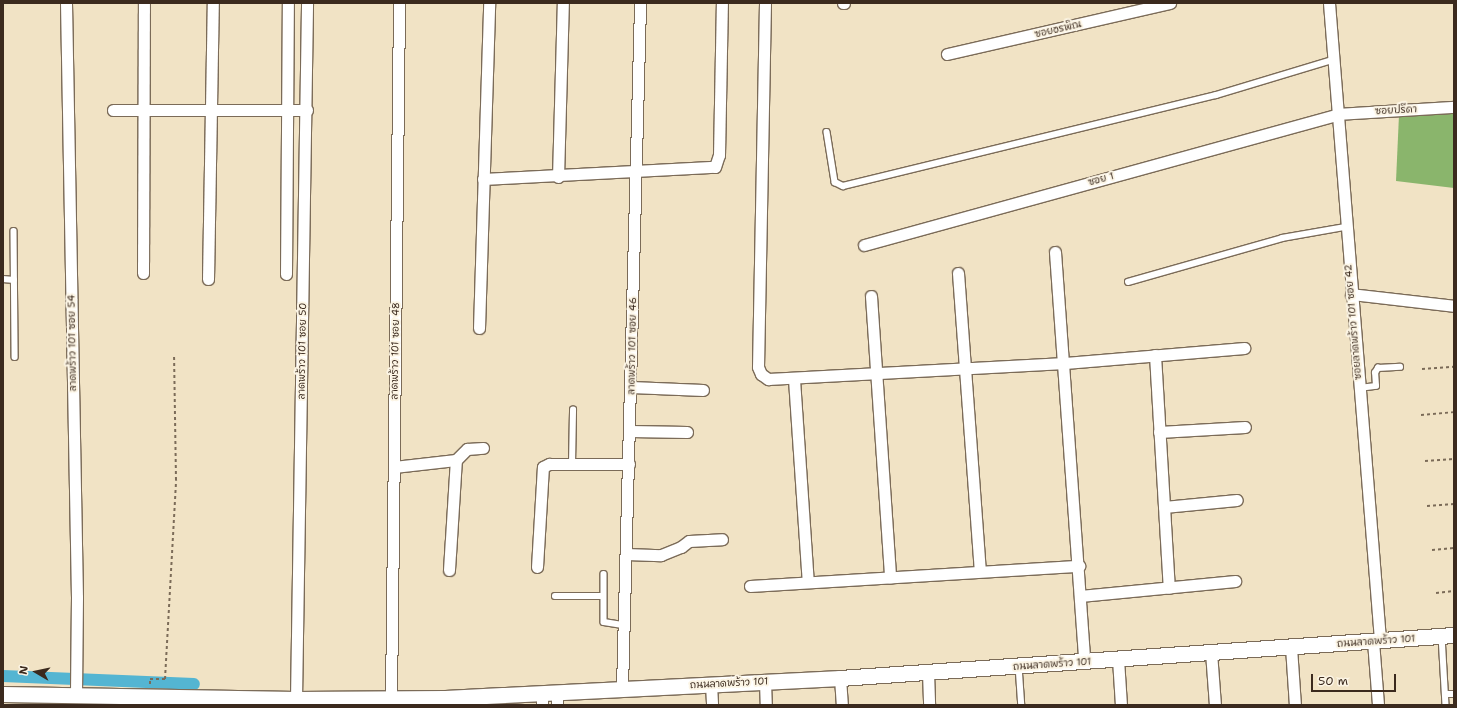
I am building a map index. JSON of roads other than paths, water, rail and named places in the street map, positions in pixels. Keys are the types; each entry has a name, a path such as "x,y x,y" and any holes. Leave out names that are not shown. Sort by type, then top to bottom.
{"street":[{"name":"ลาดพร้าว 101 ซอย 54","path":"66,3 77,589 76,685"},
{"path":"143,272 144,3"},
{"path":"208,279 212,3"},
{"path":"286,274 286,110 288,3"},
{"name":"ลาดพร้าว 101 ซอย 50","path":"296,699 307,110 307,3"},
{"name":"ลาดพร้าว 101 ซอย 48","path":"391,700 399,3"},
{"path":"479,328 489,3"},
{"path":"558,176 563,3"},
{"name":"ลาดพร้าว 101 ซอย 46","path":"622,688 630,431 640,3"},
{"path":"483,179 715,167 719,155 722,3"},
{"path":"765,3 758,367 761,374 768,379 794,379 966,366 1065,363 1244,348"},
{"name":"ซอยอรพิณ","path":"947,54 1170,3"},
{"name":"ซอยลาดพร้าว 101 ซอย 42","path":"1329,3 1345,227 1359,388 1376,641 1378,705"},
{"name":"ซอยปรีดา","path":"1338,114 1454,107"},
{"path":"113,110 144,108 307,110"},
{"name":"ซอย 1","path":"864,245 1338,114"},
{"path":"1055,252 1065,363 1084,661"},
{"path":"958,273 980,570"},
{"path":"1351,294 1454,306"},
{"path":"871,296 890,577"},
{"path":"1155,355 1169,588"},
{"path":"794,379 808,582"},
{"path":"631,387 703,390"},
{"path":"1159,432 1245,427"},
{"path":"630,431 687,432"},
{"path":"394,467 456,460 467,449 483,448"},
{"path":"449,570 456,460"},
{"path":"537,567 543,469 549,464 629,464"},
{"path":"1164,507 1237,500"},
{"path":"626,554 661,555 681,548 689,541 722,539"},
{"path":"750,586 980,570 1079,566"},
{"path":"1080,596 1235,581"},
{"name":"ถนนลาดพร้าว 101","path":"10,696 76,685 117,700 153,697 270,702 296,699 348,702 391,700 445,701 542,699 622,688 840,678 1448,636"},
{"path":"1291,647 1295,705"},
{"path":"1211,652 1215,705"},
{"path":"1118,659 1121,705"},
{"path":"928,672 928,705"},
{"path":"840,678 842,705"},
{"path":"765,682 766,705"},
{"path":"711,684 712,705"}],"lane":[{"path":"827,132 835,182 843,186 1208,97 1333,60"},
{"path":"1128,282 1282,238 1345,227"},
{"path":"14,230 15,357"},
{"path":"3,280 14,280"},
{"path":"1359,388 1376,386 1375,373 1378,368 1400,367"},
{"path":"572,464 573,410"},
{"path":"604,574 604,622 624,625"},
{"path":"555,596 603,596"},
{"path":"1446,705 1445,694 1448,636"},
{"path":"1019,666 1022,705"},
{"path":"1445,694 1454,694"}],"waterway":[{"path":"3,676 194,684"}]}
